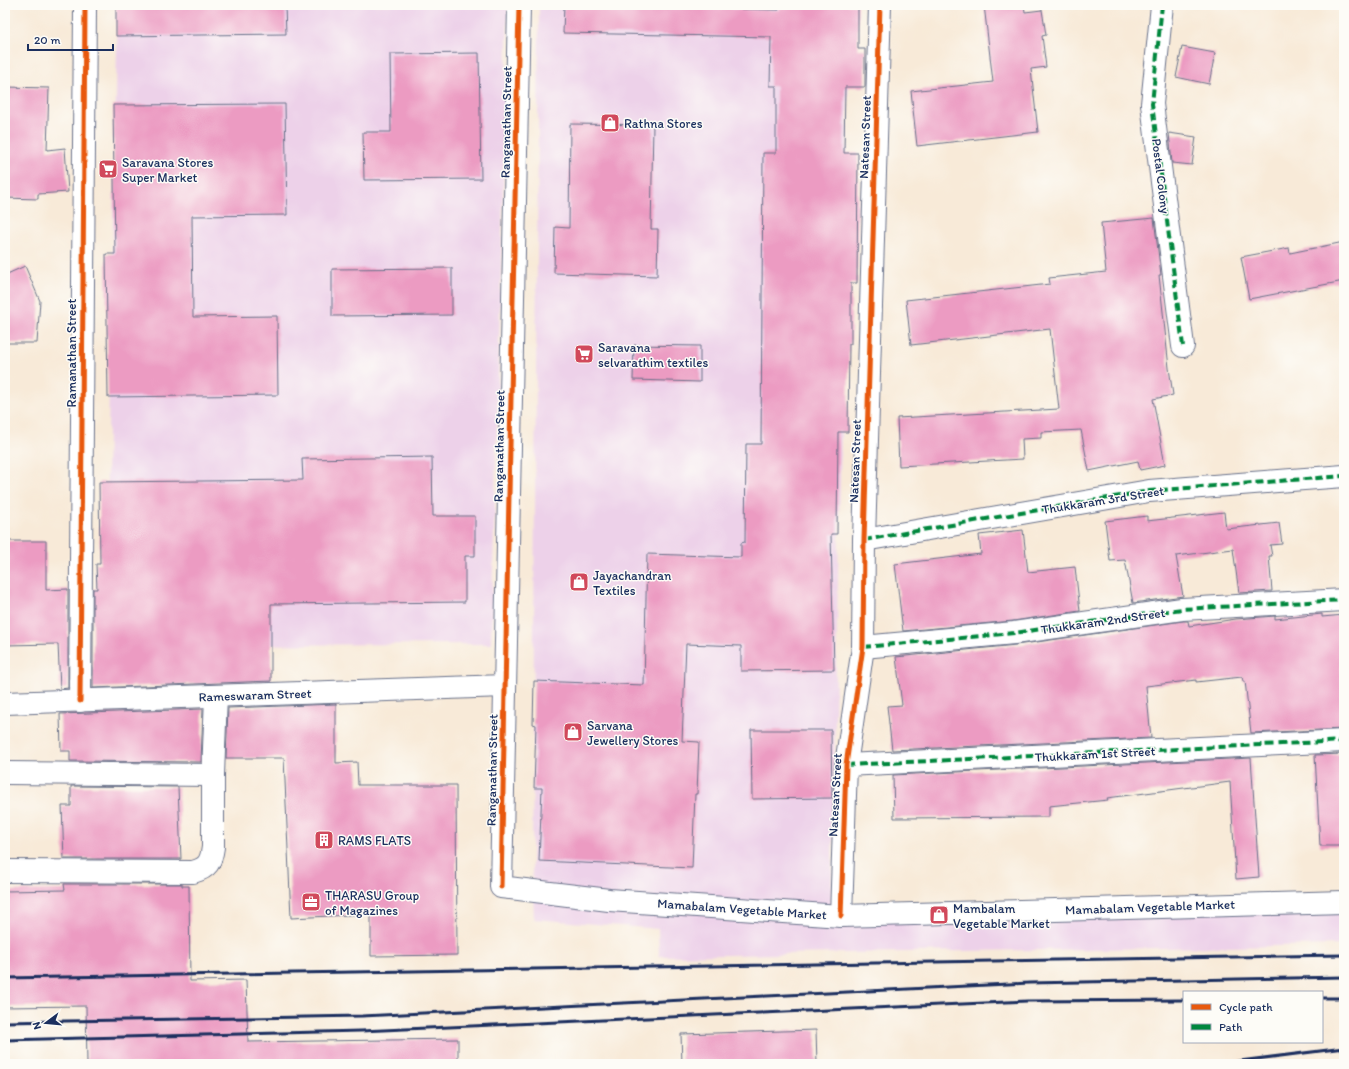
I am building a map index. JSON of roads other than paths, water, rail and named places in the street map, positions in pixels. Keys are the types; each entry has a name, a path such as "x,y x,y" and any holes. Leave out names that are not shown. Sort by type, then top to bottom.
{"street":[{"name":"Ramanathan Street","path":"80,701 85,5"},
{"name":"Ranganathan Street","path":"501,887 519,5"},
{"name":"Natesan Street","path":"841,916 846,765 863,647 864,540 880,5"},
{"name":"Postal Colony","path":"1162,5 1152,104 1183,346"},
{"name":"Thukkaram 3rd Street","path":"864,540 1149,491 1344,476"},
{"name":"Thukkaram 2nd Street","path":"863,647 1014,633 1182,609 1344,600"},
{"name":"Rameswaram Street","path":"5,703 505,686"},
{"path":"5,872 193,872 201,870 212,858 213,847 216,696"},
{"name":"Thukkaram 1st Street","path":"846,765 1344,741"},
{"path":"5,773 214,775"},
{"name":"Mamabalam Vegetable Market","path":"501,887 609,900 841,916 1344,902"}],"railway":[{"path":"5,978 1344,955"},
{"path":"5,1022 362,1016 1029,983 1344,977"},
{"path":"1323,998 1344,998"},
{"path":"5,1040 361,1031 1027,1001 1183,1000"},
{"path":"1216,1064 1344,1048"}],"place":[{"name":"Rathna Stores","path":"610,123"},
{"name":"Saravana Stores Super Market","path":"108,169"},
{"name":"Saravana selvarathim textiles","path":"584,354"},
{"name":"Jayachandran Textiles","path":"579,582"},
{"name":"Sarvana Jewellery Stores","path":"573,732"},
{"name":"RAMS FLATS","path":"324,840"},
{"name":"THARASU Group of Magazines","path":"311,902"},
{"name":"Mambalam Vegetable Market","path":"939,915"}]}
